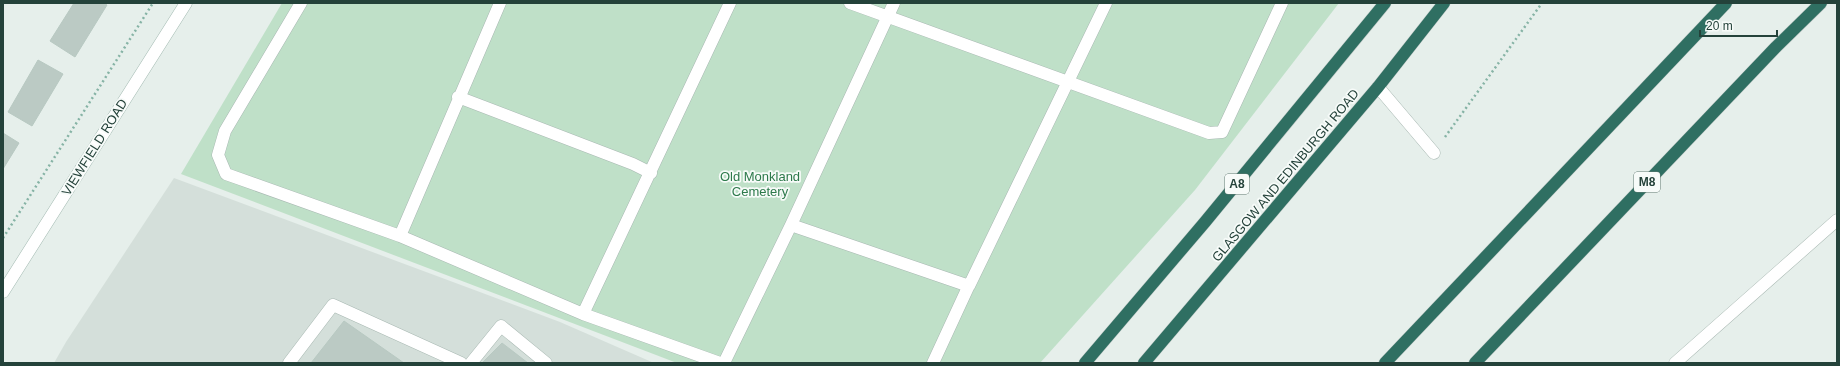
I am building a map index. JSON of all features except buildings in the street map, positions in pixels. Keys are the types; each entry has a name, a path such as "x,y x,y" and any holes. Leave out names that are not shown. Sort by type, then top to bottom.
{"highway":[{"name":"A8","path":"1085,363 1205,222 1385,3"},
{"name":"GLASGOW AND EDINBURGH ROAD","path":"1144,363 1378,87 1444,3"},
{"path":"1385,363 1726,3"},
{"name":"M8","path":"1475,363 1776,47 1821,3"}],"street":[{"name":"VIEWFIELD ROAD","path":"3,292 186,3"},
{"path":"301,3 225,131 218,155 226,174 400,236 583,314 720,363"},
{"path":"400,236 458,97 500,3"},
{"path":"583,314 730,3"},
{"path":"850,3 1209,133 1222,132 1282,3"},
{"path":"724,363 791,225 894,3"},
{"path":"933,363 970,283 1106,3"},
{"path":"1378,87 1434,153"},
{"path":"458,97 651,172"},
{"path":"1675,363 1837,220"},
{"path":"791,225 969,286 970,283"},
{"path":"289,363 333,305 461,363"},
{"path":"471,363 501,326 546,363"}],"path":[{"path":"3,238 153,3"},
{"path":"1434,153 1542,3"}],"shaded area":[{"path":"174,178 560,322 654,363 54,363 66,342"}],"green space":[{"name":"Old Monkland Cemetery","path":"282,3 1339,3 1195,190 1040,363 677,363 181,174"}]}
